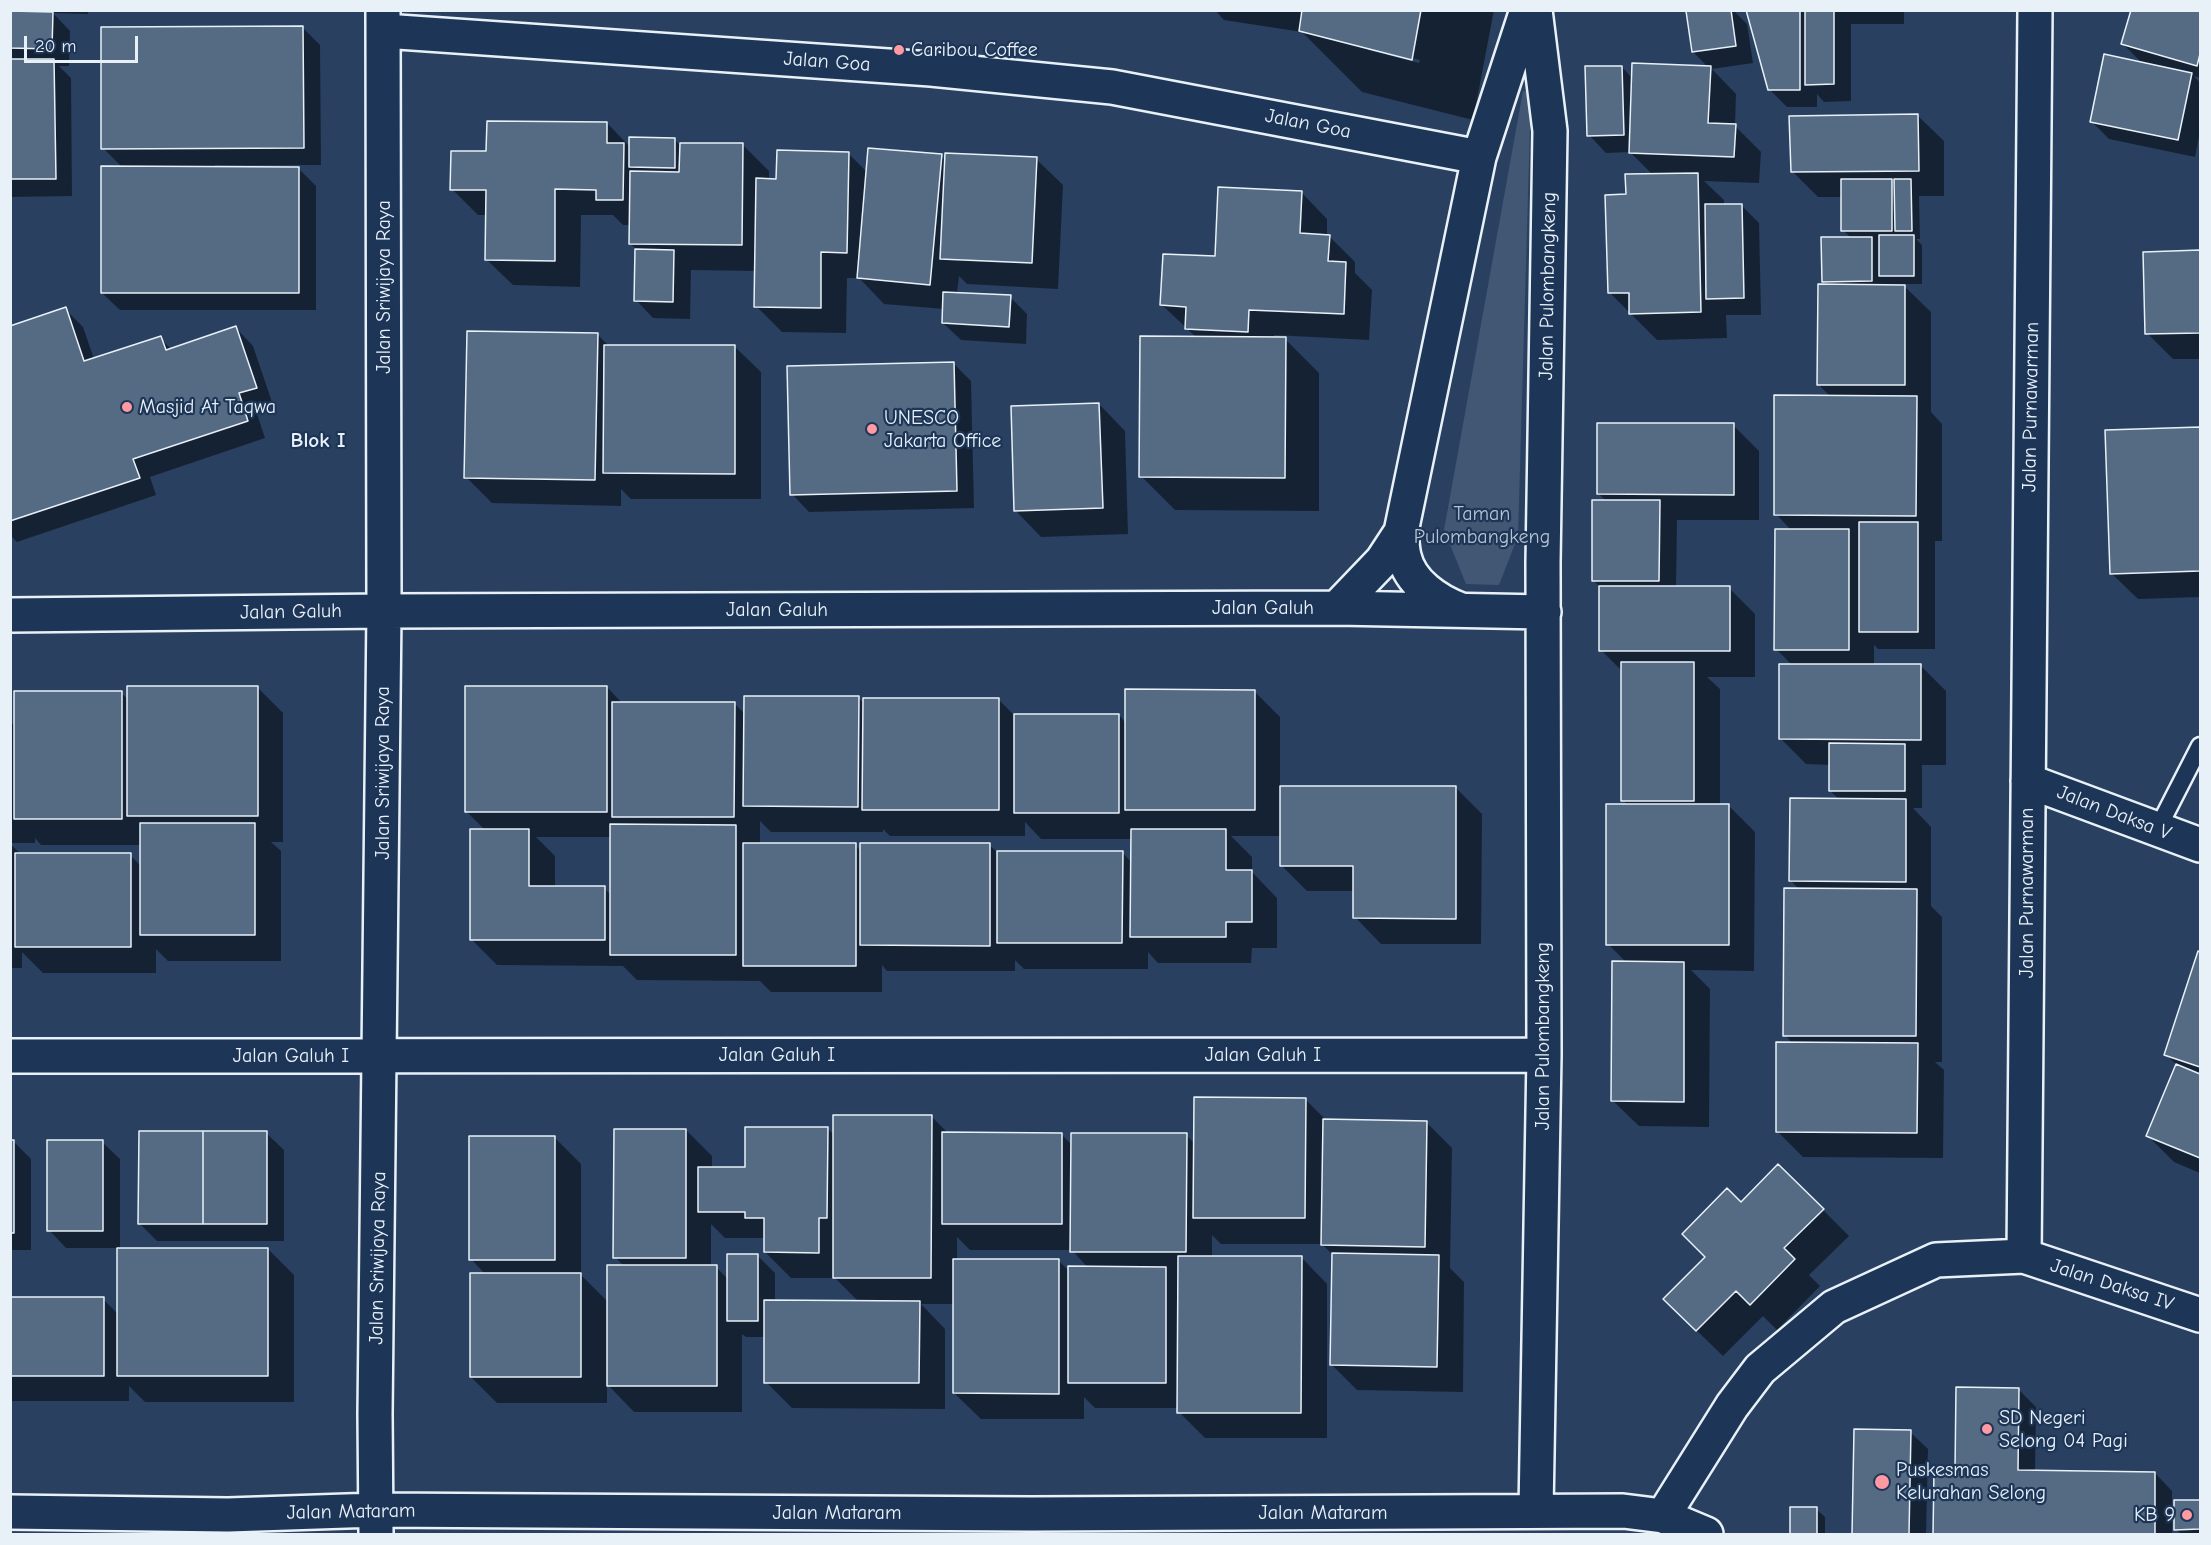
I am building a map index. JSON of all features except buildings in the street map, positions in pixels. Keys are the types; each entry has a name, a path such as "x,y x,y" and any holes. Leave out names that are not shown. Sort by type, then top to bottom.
{"street":[{"path":"1527,10 1479,157 1401,532 1404,558 1416,581 1436,598 1460,610 1485,607 1508,600 1527,585 1543,562"},
{"name":"Jalan Pulombangkeng","path":"1535,10 1550,131 1543,562 1544,1055 1536,1511"},
{"name":"Jalan Purnawarman","path":"2024,1256 2035,10"},
{"name":"Jalan Goa","path":"383,21 1113,87 1479,157"},
{"name":"Jalan Sriwijaya Raya","path":"376,1522 375,1413 384,611 383,21"},
{"path":"1506,69 1520,64 1534,65 1543,73"},
{"path":"1337,608 1382,561 1401,532"},
{"name":"Jalan Galuh","path":"10,615 384,611 1337,608 1544,612"},
{"name":"Jalan Daksa V","path":"2028,781 2200,845"},
{"name":"Jalan Galuh I","path":"10,1056 1544,1055"},
{"path":"1707,1534 1664,1516 1732,1406 1760,1369 1834,1307 1936,1260 2024,1256"},
{"name":"Jalan Daksa IV","path":"2024,1256 2200,1314"},
{"name":"Jalan Mataram","path":"10,1512 228,1515 376,1522 1031,1524 1368,1519 1536,1511 1623,1511 1664,1516"},
{"path":"124,1534 228,1515"}],"lane":[{"path":"2157,830 2200,746"}],"green space":[{"name":"Taman Pulombangkeng","path":"1523,91 1531,92 1518,536 1499,585 1466,584 1444,530"}],"place":[{"name":"Caribou Coffee","path":"899,50"},
{"name":"Masjid At Taqwa","path":"127,407"},
{"name":"UNESCO Jakarta Office","path":"872,429"},
{"name":"SD Negeri Selong 04 Pagi","path":"1987,1429"},
{"name":"Puskesmas Kelurahan Selong","path":"1882,1482"},
{"name":"KB 9","path":"2187,1515"}],"district":[{"name":"Blok I","path":"318,441"}]}
